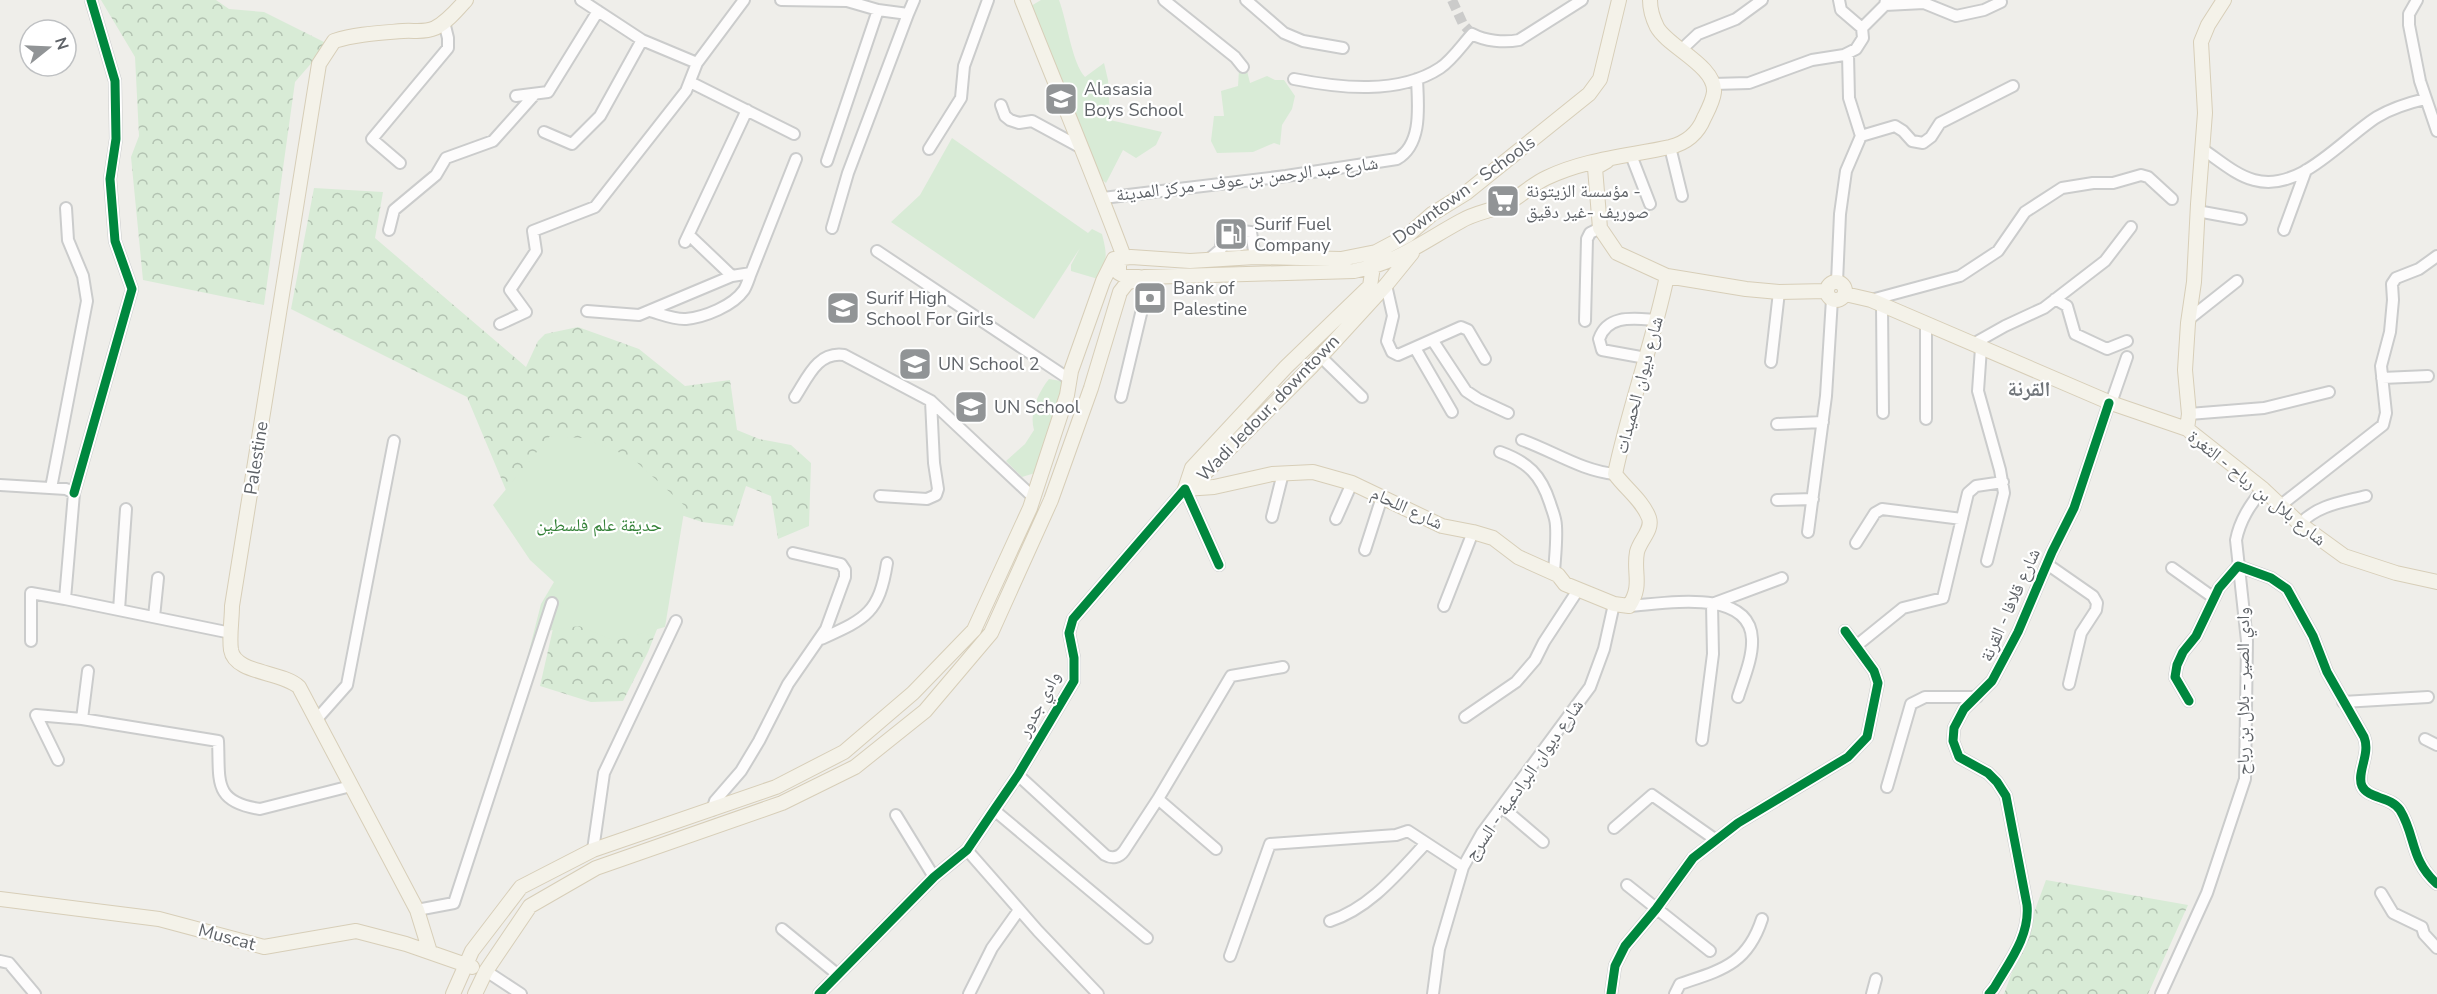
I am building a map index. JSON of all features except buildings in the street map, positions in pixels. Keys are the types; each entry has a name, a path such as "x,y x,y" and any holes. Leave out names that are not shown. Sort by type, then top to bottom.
{"main road":[{"name":"Palestine","path":"430,952 417,910 299,687 291,680 240,665 231,652 232,606 319,64 334,42 345,38 432,29 444,22 466,0"},
{"path":"1022,0 1080,147 1103,198 1124,257"},
{"name":"Downtown - Schools","path":"1124,257 1190,261 1255,257 1378,259 1446,205 1466,193 1589,94 1596,86 1603,68 1619,0"},
{"path":"1650,0 1650,8 1657,28 1700,66 1713,84"},
{"path":"2187,429 2189,414 2185,370 2194,282 2205,113 2201,42 2208,25 2224,0"},
{"name":"Downtown - Schools","path":"1421,246 1463,219 1504,204 1545,178 1575,167 1684,143 1701,125 1714,92 1713,84"},
{"path":"1600,228 1595,168 1611,158"},
{"path":"1575,167 1586,171 1595,180"},
{"path":"1124,257 1118,266 1122,276 1354,271 1378,259 1421,246 1415,240 1418,226"},
{"name":"شارع بلال بن رباح - الثغرة","path":"1600,228 1617,253 1667,276 1779,292 1835,291 1877,303 2110,403 2187,429 2263,489 2300,524 2344,556 2396,573 2437,582"},
{"name":"Wadi Jedour, downtown","path":"1185,489 1192,468 1286,367 1369,292 1386,285 1421,246"},
{"path":"453,994 472,951 520,887 593,850 776,787 844,752 913,693 974,630 1033,497 1067,395 1069,379 1086,326 1107,270 1114,259 1124,257"},
{"path":"1243,275 1254,267 1255,257"},
{"path":"1369,292 1372,273 1378,259"},
{"path":"1369,292 1389,273 1378,259"},
{"path":"475,994 486,971 530,906 596,868 782,803 855,767 925,711 991,633 1051,500 1091,388 1121,288 1126,283 1147,276"},
{"name":"شارع ديوان الحميدات","path":"1629,606 1637,586 1637,551 1650,522 1646,512 1615,474 1626,423 1658,320 1667,276"},
{"name":"Wadi Jedour, downtown","path":"1185,489 1194,484 1320,356 1369,292"},
{"name":"شارع اللحام","path":"1185,489 1214,487 1283,473 1313,472 1352,483 1442,526 1493,538 1518,556 1554,572 1565,584 1614,604"},
{"path":"1614,604 1629,606"},
{"name":"Muscat","path":"0,899 159,919 264,947 356,931 486,971"}],"street":[{"path":"65,599 74,493 132,289 115,241 110,179 116,139 115,81 91,0"},
{"path":"581,0 642,40 697,63"},
{"path":"500,324 526,312 510,290 536,251 533,231 595,207 690,82 697,63 744,0"},
{"path":"781,0 847,1 861,3 878,10 908,14"},
{"path":"832,228 848,173 914,0"},
{"path":"929,149 961,98 964,66 988,0"},
{"path":"1164,0 1235,57 1243,68"},
{"path":"1245,0 1284,33 1304,41 1343,48"},
{"path":"1294,79 1323,85 1374,87 1418,79 1443,66 1472,34 1481,38 1519,40 1582,0"},
{"path":"1681,50 1698,34 1736,18 1762,0"},
{"path":"1713,84 1749,83 1812,60 1848,54 1860,45 1863,38 1862,28 1840,10 1839,0"},
{"path":"2417,0 2411,9 2409,19 2425,99 2437,131"},
{"path":"1862,28 1886,2 1924,3 1956,16 1984,10 2001,2"},
{"path":"827,160 878,10"},
{"path":"516,96 548,92 598,11"},
{"path":"400,164 372,139 447,48 448,38 444,22"},
{"path":"544,132 572,144 600,116 642,40"},
{"path":"1809,532 1823,422 1840,214 1846,171 1861,136 1849,98 1848,54"},
{"name":"شارع عبد الرحمن بن عوف - مركز المدينة","path":"1103,198 1286,176 1397,159 1408,151 1413,141 1418,106 1418,79"},
{"path":"690,82 794,134"},
{"path":"1861,136 1895,126 1902,129 1912,141 1922,143 1931,137 1940,123 2013,86"},
{"path":"389,230 394,210 436,176 446,159 494,141 535,94"},
{"path":"2202,149 2244,176 2260,182 2280,181 2306,170 2379,116 2425,99"},
{"path":"1001,105 1009,120 1019,123 1032,121 1080,147"},
{"path":"732,276 687,238 747,110"},
{"path":"1670,147 1682,196"},
{"path":"1631,155 1650,204"},
{"path":"650,311 686,319 709,313 731,302 744,290 796,159"},
{"path":"2284,230 2306,170"},
{"path":"1882,413 1877,303 1960,276 1998,251 2025,212 2062,188 2093,183 2113,183 2139,174 2148,177 2172,199"},
{"path":"51,488 87,302 83,276 69,240 66,208"},
{"path":"2197,211 2241,219"},
{"path":"1987,561 2004,493 1978,391 1977,346 2005,326 2044,308 2105,261 2131,227"},
{"path":"1585,321 1587,238 1590,233 1600,228"},
{"path":"1205,261 1220,252 1222,232 1248,231 1254,237 1255,257"},
{"path":"877,251 1069,379"},
{"path":"2281,505 2383,425 2386,416 2381,366 2390,332 2392,282 2398,276 2422,267 2437,256"},
{"path":"587,311 639,315 732,276 751,273"},
{"path":"1121,397 1147,276"},
{"path":"2189,319 2237,281"},
{"path":"1386,285 1393,316 1387,346 1392,352 1398,355 1433,341 1457,328 1464,327 1485,359"},
{"path":"1771,362 1779,292"},
{"path":"2055,299 2068,307 2073,331 2079,337 2107,349 2127,341"},
{"path":"1646,358 1602,350 1599,339 1607,325 1616,321 1658,320"},
{"path":"1926,324 1926,419"},
{"path":"1433,341 1466,391 1476,399 1508,413"},
{"path":"1415,348 1452,412"},
{"path":"795,398 819,361 836,354 847,357 930,401 1033,497"},
{"path":"1320,356 1362,397"},
{"name":"شارع قلافا - القرنة","path":"1989,994 2023,936 2028,912 2006,796 1994,778 1963,760 1955,749 1953,735 1957,720 1964,709 1992,681 2013,643 2074,508 2127,357"},
{"path":"2382,378 2428,376"},
{"path":"2189,414 2264,408 2329,392"},
{"path":"880,496 927,499 936,495 938,489 930,401"},
{"path":"1777,424 1823,422"},
{"path":"316,720 347,685 394,441"},
{"path":"1522,441 1575,463 1615,474"},
{"path":"1500,452 1519,460 1530,468 1539,477 1546,491 1556,523 1554,572"},
{"path":"1272,516 1283,473"},
{"path":"1856,646 1903,608 1943,598 1967,494 1972,488 2003,482"},
{"path":"1336,519 1352,483"},
{"path":"0,485 66,489 74,493"},
{"path":"1185,489 1218,565"},
{"name":"وادي جدور","path":"819,994 934,877 967,850 1018,775 1074,681 1074,658 1069,633 1073,619 1185,489"},
{"name":"وادي الصير - بلال بن رباح","path":"2161,994 2207,894 2246,779 2247,641 2236,540 2239,526 2246,512 2263,489"},
{"path":"2300,524 2307,516 2326,506 2367,496"},
{"path":"1365,550 1382,497"},
{"path":"1777,500 1813,499"},
{"path":"119,610 126,509"},
{"path":"1856,543 1872,515 1880,509 1962,519"},
{"path":"1444,606 1473,532"},
{"path":"712,810 715,801 741,771 795,673 820,639 831,619 845,577 845,570 841,564 793,553"},
{"path":"820,639 857,623 873,609 883,588 887,563"},
{"path":"2047,564 2093,596 2097,603 2096,610 2081,633 2069,684"},
{"path":"2189,701 2175,677 2177,665 2183,652 2196,636 2219,588 2238,566 2270,578 2287,589 2313,636 2327,672 2366,742 2362,787 2368,793 2387,800 2398,808 2418,858 2427,874 2437,884"},
{"path":"2172,568 2214,598"},
{"path":"154,617 158,578"},
{"path":"1712,604 1782,579"},
{"path":"1465,717 1516,682 1535,660 1578,590"},
{"path":"31,641 32,593 231,633"},
{"path":"417,910 454,903 552,603"},
{"name":"شارع ديوان البرادعية - السرج","path":"1433,994 1439,949 1462,867 1482,833 1590,687 1604,649 1614,604"},
{"path":"1629,606 1712,604 1727,606 1739,612 1750,629 1751,650 1738,698"},
{"path":"1702,740 1713,654 1712,604"},
{"path":"593,850 604,773 676,621"},
{"path":"1611,994 1615,966 1625,946 1656,909 1693,858 1738,823 1848,757 1862,744 1866,737 1878,683 1874,671 1845,631"},
{"path":"1018,775 1105,855 1110,857 1122,854 1158,799 1231,676 1283,667"},
{"path":"82,719 88,671"},
{"path":"1887,787 1911,704 1925,697 1977,697"},
{"path":"2343,702 2428,697"},
{"path":"58,760 36,715 82,719 218,741 220,789 229,800 250,807 260,809 351,786"},
{"path":"2425,739 2437,745"},
{"path":"1614,828 1652,795 1716,840"},
{"path":"1158,799 1216,849"},
{"path":"1502,807 1543,842"},
{"path":"994,810 1147,939"},
{"path":"896,815 934,877"},
{"path":"1230,956 1270,844 1396,835 1408,831 1462,867"},
{"path":"1330,921 1358,909 1397,874 1426,843"},
{"path":"967,850 1019,910 1098,994"},
{"path":"1627,885 1710,951"},
{"path":"2381,893 2393,913 2422,927 2424,934 2437,948"},
{"path":"969,994 992,948 1019,910"},
{"path":"1675,994 1680,984 1728,967 1736,961 1753,941 1762,919"},
{"path":"782,929 837,975"},
{"path":"0,961 9,963 35,994"},
{"path":"486,971 521,994"},
{"path":"1872,994 1876,979"}],"green space":[{"path":"101,0 216,0 229,9 264,12 328,44 295,82 264,305 143,280 131,157 139,136 135,57"},
{"path":"1041,0 1059,0 1073,52 1080,71 1085,77 1104,63 1108,80 1110,120 1162,132 1156,145 1136,158 1123,150 1106,183 1101,179 1096,168 1031,6"},
{"path":"1246,67 1250,83 1267,76 1275,80 1284,80 1295,96 1292,109 1282,125 1280,145 1274,143 1253,152 1217,153 1211,141 1214,116 1224,116 1221,91 1238,86 1239,70"},
{"path":"952,138 1088,233 1092,229 1102,234 1106,257 1098,279 1071,271 1071,265 1080,248 1034,319 891,222 920,195"},
{"path":"314,188 383,192 375,238 526,367 538,341 545,334 578,327 639,349 685,386 730,380 737,430 759,439 791,445 811,463 809,526 778,539 771,496 746,486 733,526 702,522 666,510 663,614 648,652 623,701 591,702 540,686 564,580 526,538 467,397 291,309"},
{"path":"1049,379 1061,381 1064,396 1035,473 1022,477 1006,461 1025,444 1034,430 1033,416 1036,403"},
{"name":"حديقة علم فلسطين","path":"550,436 582,438 631,457 685,506 665,627 614,641 579,626 546,631 539,662 527,659 541,604 554,582 530,560 493,505"},
{"path":"2046,880 2188,905 2148,994 2004,994"}],"tunnel":[{"path":"1452,0 1463,24 1472,34"}],"cycle path":[{"path":"74,493 132,289 115,241 110,179 116,139 115,81 91,0"},
{"path":"1989,994 2022,938 2027,905 2006,796 1988,773 1959,757 1953,741 1954,728 1964,709 1992,681 2018,632 2052,552 2074,508 2109,403"},
{"path":"819,994 934,877 967,850 1018,775 1074,681 1074,658 1069,633 1073,619 1185,489 1219,565"},
{"path":"2189,701 2175,677 2177,665 2183,652 2196,636 2219,588 2238,566 2271,578 2287,589 2313,636 2327,672 2364,737 2366,750 2361,775 2362,786 2369,793 2391,802 2400,810 2422,866 2437,884"},
{"path":"1611,994 1615,966 1625,946 1656,909 1693,858 1738,823 1848,757 1867,737 1878,683 1874,671 1845,631"}],"place":[{"name":"Alasasia Boys School","path":"1061,99"},
{"name":"مؤسسة الزيتونة - صوريف -غير دقيق","path":"1503,201"},
{"name":"Surif Fuel Company","path":"1231,234"},
{"name":"Bank of Palestine","path":"1150,298"},
{"name":"Surif High School For Girls","path":"843,308"},
{"name":"UN School 2","path":"915,364"},
{"name":"UN School","path":"971,407"}],"district":[{"name":"القرنة","path":"2029,389"}]}
